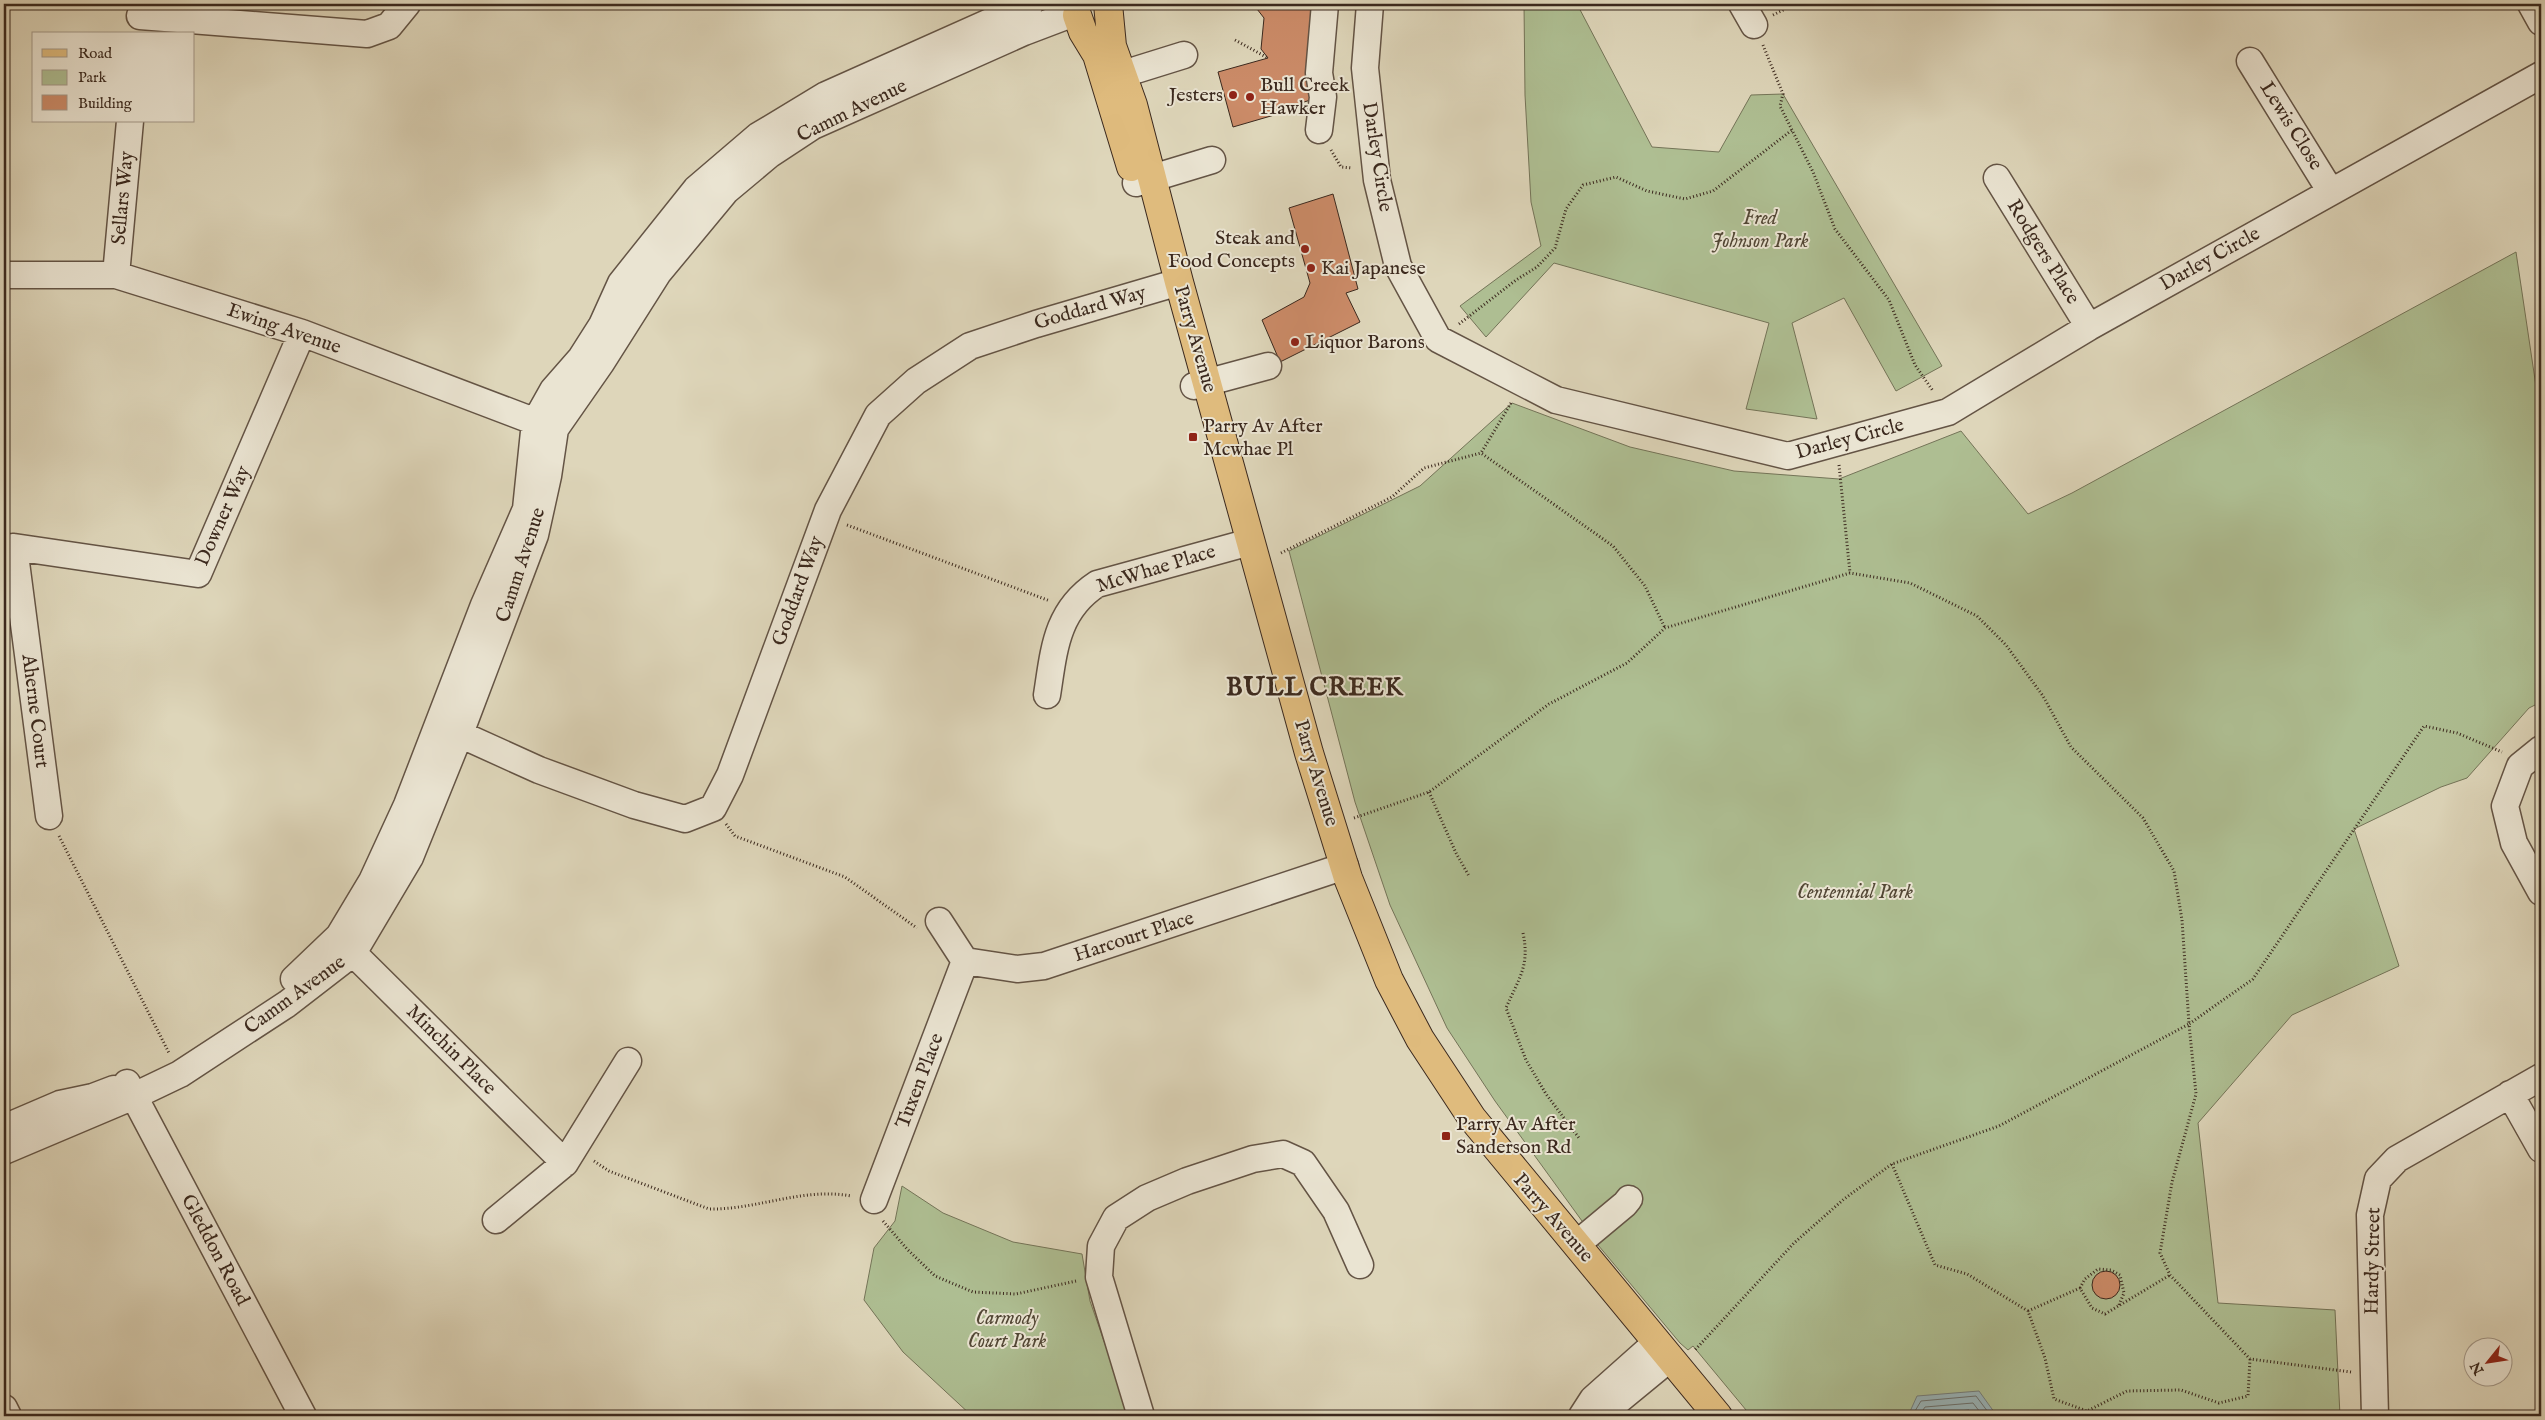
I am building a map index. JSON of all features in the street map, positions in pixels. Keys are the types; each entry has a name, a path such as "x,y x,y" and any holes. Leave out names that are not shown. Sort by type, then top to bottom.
{"main road":[{"path":"1072,11 1087,17 1097,14 1108,4"},
{"name":"Parry Avenue","path":"1108,4 1112,46 1123,74 1144,181 1243,543 1282,660 1336,870 1389,1017 1420,1073 1476,1151 1718,1416"},
{"name":"Parry Avenue","path":"1072,11 1097,55 1144,181"},
{"name":"Parry Avenue","path":"1336,870 1389,980 1428,1052 1472,1118 1498,1152 1577,1244 1664,1356 1695,1416"}],"street":[{"path":"136,18 367,34 389,26 407,4"},
{"name":"Camm Avenue","path":"4,1128 60,1104 130,1090 180,1074 287,1004 346,944 410,856 449,730 484,605 526,509 553,390 580,358 602,325 621,282 656,236 696,189 758,136 826,95 1030,4"},
{"path":"1320,130 1323,97 1318,73 1325,4"},
{"name":"Darley Circle","path":"1370,4 1365,68 1376,169 1398,266 1438,339 1556,400 1788,456 1948,412 2089,327 2541,75"},
{"path":"2531,4 2541,22"},
{"name":"Camm Avenue","path":"545,425 601,363 658,272 726,191 769,156 813,126 1072,11"},
{"path":"1123,74 1184,55"},
{"name":"Lewis Close","path":"2250,61 2331,192"},
{"name":"Sellars Way","path":"116,275 130,122"},
{"path":"1144,181 1212,160"},
{"name":"Rodgers Place","path":"1997,178 2089,327"},
{"name":"Ewing Avenue","path":"4,275 116,275 302,333 545,425"},
{"name":"Goddard Way","path":"713,808 730,775 825,517 878,416 916,380 970,346 1036,324 1172,284"},
{"name":"Downer Way","path":"9,548 198,574 302,333"},
{"path":"1200,384 1268,366"},
{"name":"McWhae Place","path":"1047,695 1055,641 1070,609 1080,595 1097,584 1243,543"},
{"name":"Aherne Court","path":"9,548 49,816"},
{"path":"449,730 556,777 634,804 685,818 713,808"},
{"path":"2541,749 2520,766 2505,806 2514,843 2541,892"},
{"name":"Harcourt Place","path":"965,961 1016,969 1044,966 1336,870"},
{"path":"939,921 965,961"},
{"name":"Camm Avenue","path":"4,1151 130,1090 171,1058 226,1029 346,944"},
{"name":"Minchin Place","path":"346,944 570,1155"},
{"name":"Tuxen Place","path":"874,1200 965,961"},
{"path":"496,1220 570,1155 628,1061"},
{"name":"Hardy Street","path":"2375,1416 2370,1215 2378,1179 2398,1159 2541,1077"},
{"name":"Gleddon Road","path":"130,1090 303,1416"},
{"path":"2510,1094 2541,1148"},
{"path":"1141,1416 1099,1277 1101,1246 1116,1218 1147,1198 1187,1181 1253,1158 1282,1154 1303,1163 1336,1211 1360,1266"},
{"path":"1577,1244 1625,1204 1629,1198"},
{"path":"1582,1416 1593,1399 1664,1356"},
{"path":"1596,1416 1603,1413 1664,1356"},
{"path":"4,1408 8,1416"}],"path":[{"path":"1748,14 1784,94 1780,106 1813,172 1835,229 1889,300 1915,365 1948,412"},
{"path":"1235,40 1268,58"},
{"path":"1320,130 1341,167 1376,169"},
{"path":"1438,339 1516,280 1538,267 1555,248 1566,209 1582,186 1616,177 1646,191 1685,200 1713,191 1792,130"},
{"path":"1281,553 1392,497 1424,468 1481,453 1524,383"},
{"path":"1836,443 1850,573"},
{"path":"1481,453 1613,546 1646,586 1665,628"},
{"path":"825,517 1070,609"},
{"path":"1349,820 1429,792 1549,704 1627,663 1665,628 1850,573 1910,583 1977,616 2006,645 2043,696 2071,747 2143,818 2174,871 2182,920 2196,1094 2172,1182 2160,1253 2170,1274 2250,1359 2374,1375"},
{"path":"1664,1356 1844,1199 1892,1164 1999,1126 2190,1024 2253,980 2424,726 2457,733 2504,753 2520,766"},
{"path":"1429,792 1456,853 1469,876"},
{"path":"713,808 735,836 845,877 915,929 939,921"},
{"path":"49,816 171,1058"},
{"path":"1523,933 1527,952 1523,973 1506,1008 1526,1060 1546,1094 1579,1138"},
{"path":"570,1155 709,1209 727,1209 783,1198 833,1192 874,1200 884,1224 935,1276 973,1292 1016,1294 1099,1277"},
{"path":"1892,1164 1935,1265 1967,1274 2028,1311 2045,1358 2054,1399 2088,1411 2127,1391 2181,1390 2219,1402 2248,1396 2250,1359"},
{"path":"2028,1311 2080,1288 2085,1279 2098,1269 2111,1270 2120,1275 2124,1293 2118,1306"},
{"path":"2080,1288 2092,1308 2105,1314 2170,1274"}],"green space":[{"name":"Fred Johnson Park","path":"1524,4 1577,4 1652,147 1719,152 1751,95 1783,94 1942,366 1896,391 1844,298 1792,323 1817,419 1746,409 1769,323 1554,263 1486,337 1460,306 1541,246 1531,202 1525,95"},
{"name":"Centennial Park","path":"2516,252 2541,420 2541,702 2529,708 2467,778 2441,787 2354,829 2399,966 2292,1015 2198,1123 2218,1303 2335,1310 2340,1416 1751,1416 1693,1346 1688,1350 1680,1343 1598,1245 1601,1242 1582,1221 1495,1101 1447,1028 1390,905 1355,802 1289,551 1420,486 1512,403 1630,447 1734,471 1839,479 1961,431 2028,514 2072,493"},
{"name":"Carmody Court Park","path":"902,1186 943,1213 1013,1242 1082,1254 1090,1301 1128,1410 1111,1416 972,1416 903,1352 864,1300 874,1248 895,1221"}],"water":[{"path":"1979,1391 1997,1416 1908,1416 1917,1396"}],"building":[{"path":"1257,4 1315,4 1314,99 1294,105 1295,109 1233,127 1218,72 1268,58 1261,49 1264,18 1257,9"},
{"path":"1333,194 1358,289 1346,293 1360,322 1280,362 1262,320 1304,297 1310,283 1289,208"},
{"path":"2106,1271 2116,1275 2120,1285 2116,1295 2106,1299 2096,1295 2092,1285 2096,1275"}],"place":[{"name":"Jesters","path":"1233,95"},
{"name":"Bull Creek Hawker","path":"1250,97"},
{"name":"Steak and Food Concepts","path":"1305,249"},
{"name":"Kai Japanese","path":"1311,268"},
{"name":"Liquor Barons","path":"1295,342"},
{"name":"Parry Av After Mcwhae Pl","path":"1193,437"},
{"name":"Parry Av After Sanderson Rd","path":"1446,1136"}],"district":[{"name":"BULL CREEK","path":"1315,688"}]}
